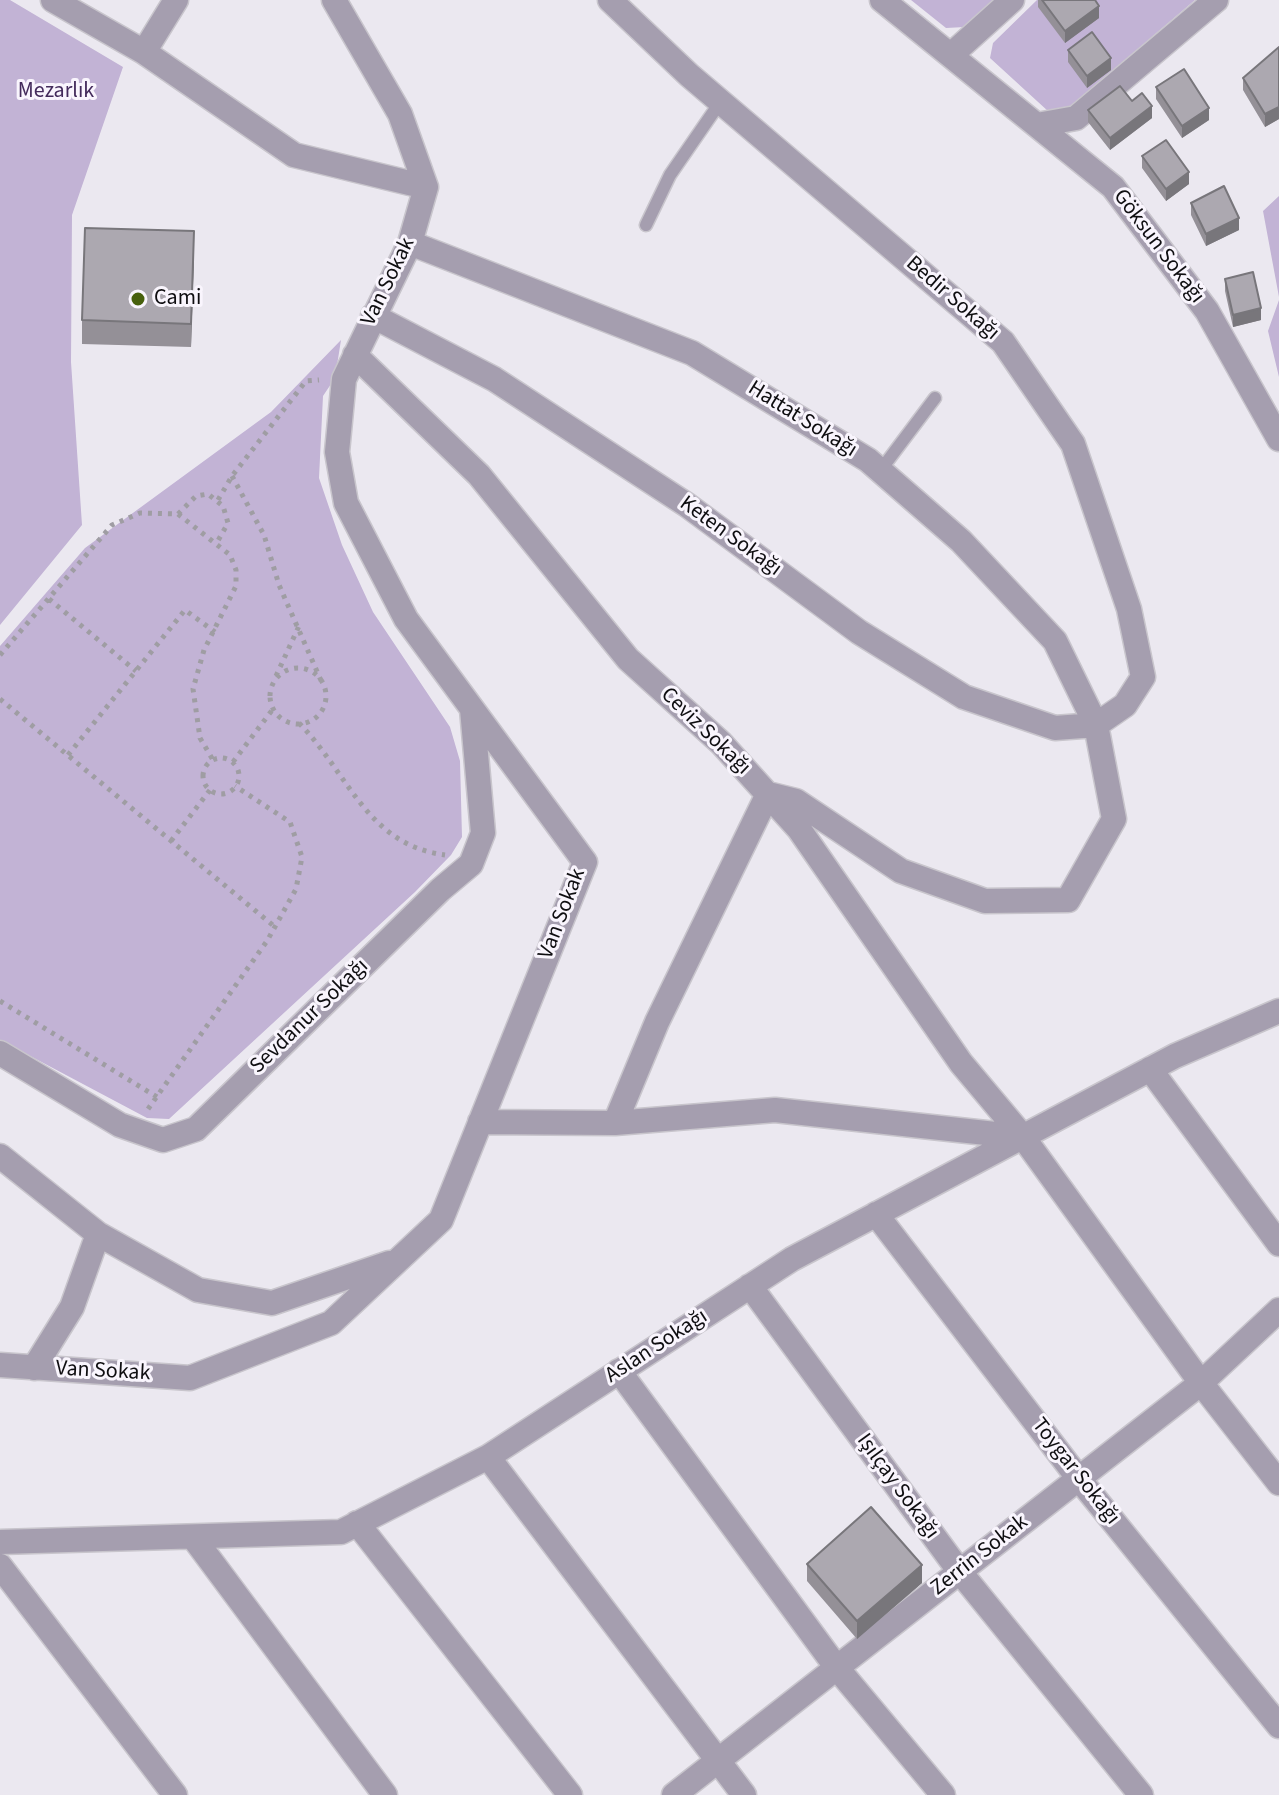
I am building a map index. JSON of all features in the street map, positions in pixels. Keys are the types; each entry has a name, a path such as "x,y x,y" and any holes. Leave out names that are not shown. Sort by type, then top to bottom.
{"street":[{"path":"53,0 144,52 294,155 426,187"},
{"path":"144,52 176,0"},
{"path":"334,0 400,114 426,187"},
{"name":"Bedir Sokağı","path":"610,0 721,101 1003,342 1073,444 1129,609 1143,677 1125,705 1096,725"},
{"name":"Göksun Sokağı","path":"882,0 1113,187 1207,311 1279,439"},
{"path":"951,55 1012,0"},
{"path":"1037,125 1076,118 1216,0"},
{"name":"Van Sokak","path":"0,1365 190,1378 331,1323 441,1220 585,862 406,619 346,503 337,452 344,379 410,243 426,187"},
{"name":"Hattat Sokağı","path":"410,243 692,353 880,471 961,541 1055,641 1096,725 1114,819 1068,900 985,901 901,871 796,801 768,794"},
{"name":"Keten Sokağı","path":"373,316 494,379 687,505 859,632 964,697 1055,728 1096,725"},
{"name":"Ceviz Sokağı","path":"355,355 479,475 628,659 721,743 799,829 961,1063 1023,1137 1201,1383 1279,1483"},
{"path":"472,709 483,833 473,858"},
{"path":"615,1123 657,1022 768,794"},
{"name":"Sevdanur Sokağı","path":"0,1053 134,1130 163,1140 196,1129 473,858"},
{"name":"Aslan Sokağı","path":"0,1542 341,1532 488,1457 792,1259 1150,1069 1278,1012"},
{"path":"1150,1069 1279,1244"},
{"path":"480,1122 615,1123 775,1110 1023,1137"},
{"path":"0,1156 98,1234 198,1290 272,1303 399,1260"},
{"name":"Toygar Sokağı","path":"876,1214 1079,1479 1279,1726"},
{"path":"34,1368 72,1307 98,1234"},
{"name":"Işılçay Sokağı","path":"750,1286 960,1572 1141,1795"},
{"name":"Zerrin Sokak","path":"674,1795 1201,1383 1279,1310"},
{"path":"619,1371 837,1668 943,1795"},
{"path":"488,1457 744,1795"},
{"path":"357,1523 570,1795"},
{"path":"193,1537 385,1795"},
{"path":"0,1566 175,1795"}],"lane":[{"path":"646,225 670,175 721,101"},
{"path":"880,471 935,398"}],"path":[{"path":"218,500 232,476 306,381 344,379"},
{"path":"232,476 264,535 279,585 326,693 316,717 299,723"},
{"path":"178,514 196,496 208,494 218,500 228,523 216,544"},
{"path":"0,655 112,525 140,513 178,514 230,555 236,586 204,650 193,689 200,738 213,760"},
{"path":"49,599 136,671"},
{"path":"68,755 185,610 215,632"},
{"path":"299,626 270,693 273,708 281,718 299,723 321,746 370,818 394,839 427,852 473,858"},
{"path":"273,684 278,676 295,668 312,671 323,685"},
{"path":"0,699 275,927"},
{"path":"233,762 273,708"},
{"path":"225,758 233,762 239,776 235,786 221,794 210,790 204,774 213,760 225,758"},
{"path":"134,1130 275,927 296,889 302,857 290,822 235,786"},
{"path":"171,841 210,790"},
{"path":"0,1001 157,1097"}],"green space":[{"name":"Mezarlık","path":"0,0 10,0 123,67 72,215 71,362 82,525 0,625"},
{"path":"911,0 996,0 965,27 946,28"},
{"path":"1037,0 1195,0 1070,107 1049,112 990,58 993,43"},
{"path":"1279,196 1279,297 1263,211"},
{"path":"1279,300 1279,377 1268,331"},
{"path":"341,340 335,378 323,396 319,478 342,545 373,612 450,727 460,761 462,837 451,855 415,892 169,1119 147,1118 0,1040 0,646 85,548 271,412"}],"building":[{"path":"1042,0 1095,0 1099,6 1065,31"},
{"path":"1092,32 1111,58 1087,76 1068,50"},
{"path":"1279,47 1279,107 1265,114 1243,78"},
{"path":"1184,69 1209,108 1182,126 1156,87"},
{"path":"1120,86 1132,101 1142,93 1152,106 1110,138 1088,110"},
{"path":"1166,140 1189,172 1166,189 1142,156"},
{"path":"1224,186 1239,218 1206,234 1191,203"},
{"name":"Cami","path":"85,228 194,231 191,324 82,320"},
{"path":"1253,272 1261,308 1233,315 1225,279"},
{"path":"871,1507 922,1565 857,1621 807,1564"}],"place":[{"name":"Cami","path":"138,299"}]}
